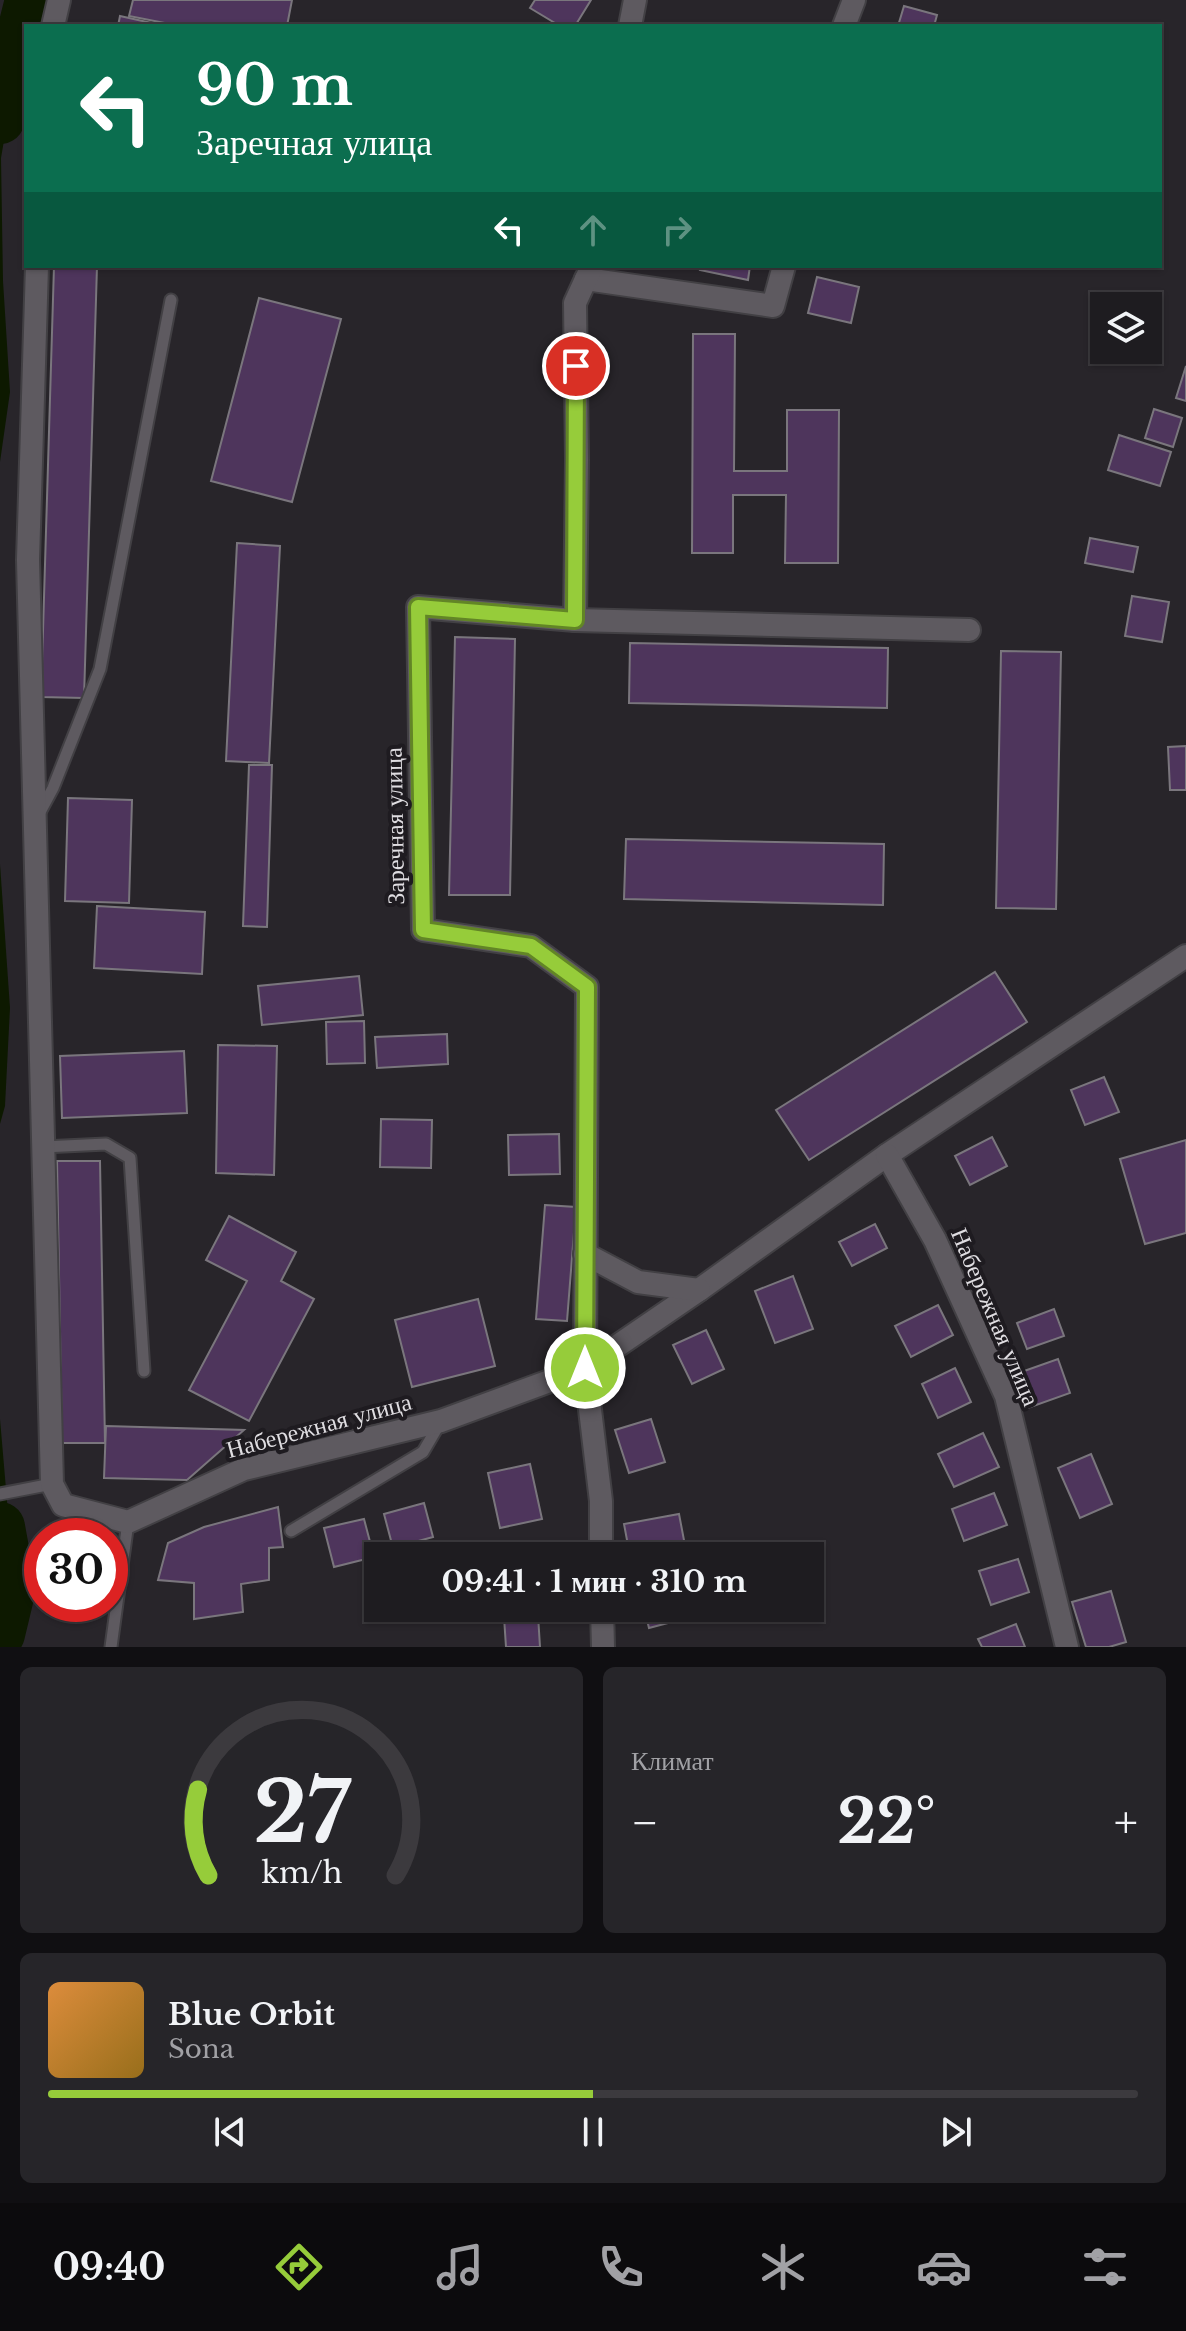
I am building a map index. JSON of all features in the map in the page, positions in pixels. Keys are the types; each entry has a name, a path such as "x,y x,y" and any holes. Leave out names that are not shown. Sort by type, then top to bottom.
{"street":[{"path":"53,24 59,0"},
{"path":"630,24 635,0"},
{"path":"845,24 854,0"},
{"path":"37,268 28,560 52,1484 63,1505 113,1518"},
{"path":"575,620 575,303 589,272 773,306 783,268"},
{"name":"Заречная улица","path":"585,1368 587,987 531,946 423,930 418,607 575,620 969,630"},
{"name":"Набережная улица","path":"128,1522 244,1469 441,1421 585,1368 887,1155 1186,956"},
{"name":"Набережная улица","path":"887,1155 935,1240 1006,1396 1067,1647"},
{"path":"585,1254 638,1282 699,1290"},
{"path":"585,1368 601,1501 601,1542"},
{"path":"602,1622 603,1647"}],"lane":[{"path":"35,821 53,788 100,669 171,300"},
{"path":"43,1147 106,1144 130,1158 144,1371"},
{"path":"291,1531 423,1452 441,1421"},
{"path":"0,1494 52,1484"},
{"path":"111,1647 114,1622"}],"shaded area":[{"path":"8,0 28,0 1,158 3,281 10,392 0,462 0,52"},
{"path":"0,864 10,1008 5,1106 0,1124"},
{"path":"0,1419 9,1524 8,1627 0,1647"}],"building":[{"path":"133,0 292,0 287,24 170,24 129,16"},
{"path":"535,0 591,0 576,24 557,24 530,8"},
{"path":"904,6 937,15 935,24 899,24"},
{"path":"120,16 156,24 118,24"},
{"path":"54,268 97,268 84,698 41,697"},
{"path":"700,268 750,268 748,280"},
{"path":"817,277 859,287 851,323 808,313"},
{"path":"259,298 341,319 292,502 211,481"},
{"path":"693,334 735,334 734,471 787,471 787,410 839,410 838,563 785,563 786,495 733,495 733,553 692,553"},
{"path":"1186,366 1186,401 1176,398"},
{"path":"1154,409 1182,418 1173,447 1145,438"},
{"path":"1119,435 1171,452 1160,486 1108,470"},
{"path":"1090,538 1138,547 1133,572 1085,563"},
{"path":"237,543 280,546 269,763 226,761"},
{"path":"1132,596 1169,602 1162,642 1125,636"},
{"path":"455,637 515,639 510,895 449,895"},
{"path":"630,643 888,648 887,708 629,703"},
{"path":"1001,651 1061,652 1056,909 996,908"},
{"path":"1186,746 1186,790 1170,790 1168,747"},
{"path":"249,765 272,765 267,927 243,926"},
{"path":"68,798 132,800 129,903 65,901"},
{"path":"626,839 884,844 883,905 624,899"},
{"path":"97,906 205,912 202,974 94,968"},
{"path":"995,972 1027,1022 809,1160 776,1110"},
{"path":"359,976 363,1015 262,1025 258,986"},
{"path":"364,1021 365,1063 327,1064 326,1022"},
{"path":"447,1034 448,1064 377,1068 375,1037"},
{"path":"218,1045 277,1046 274,1175 216,1173"},
{"path":"184,1051 187,1113 62,1118 60,1056"},
{"path":"1104,1077 1119,1112 1085,1125 1071,1090"},
{"path":"381,1119 432,1120 431,1168 380,1167"},
{"path":"559,1134 560,1174 509,1175 508,1135"},
{"path":"992,1137 1007,1166 970,1185 955,1156"},
{"path":"1186,1140 1186,1233 1145,1244 1120,1159"},
{"path":"57,1161 100,1161 105,1443 62,1443"},
{"path":"545,1205 576,1207 567,1321 536,1319"},
{"path":"229,1216 296,1252 281,1281 314,1299 249,1421 189,1390 247,1281 206,1260"},
{"path":"875,1224 887,1248 852,1266 839,1242"},
{"path":"793,1276 813,1329 775,1343 755,1291"},
{"path":"478,1299 495,1366 412,1387 395,1320"},
{"path":"938,1305 953,1335 911,1357 895,1326"},
{"path":"1054,1309 1064,1336 1027,1349 1017,1323"},
{"path":"706,1330 724,1369 692,1384 673,1345"},
{"path":"1058,1359 1070,1393 1025,1409 1013,1375"},
{"path":"955,1368 971,1402 938,1418 922,1384"},
{"path":"651,1419 665,1462 629,1473 615,1430"},
{"path":"106,1426 244,1430 187,1480 104,1478"},
{"path":"983,1433 999,1467 954,1487 938,1454"},
{"path":"1091,1454 1112,1504 1080,1518 1058,1468"},
{"path":"530,1464 542,1519 500,1528 488,1473"},
{"path":"994,1493 1007,1525 964,1541 952,1509"},
{"path":"424,1503 433,1537 415,1542 391,1542 384,1514"},
{"path":"278,1507 283,1547 269,1548 269,1580 241,1584 243,1612 194,1619 194,1583 158,1580 168,1543 204,1527"},
{"path":"679,1514 684,1542 627,1542 624,1524"},
{"path":"364,1519 370,1542 364,1542 364,1560 334,1567 324,1528"},
{"path":"1018,1559 1029,1592 991,1605 979,1571"},
{"path":"1111,1591 1126,1642 1109,1647 1086,1647 1072,1602"},
{"path":"504,1622 538,1622 540,1647 506,1647"},
{"path":"648,1622 672,1622 649,1628"},
{"path":"1016,1624 1025,1647 982,1647 978,1639"}],"waterway":[{"path":"0,119 30,0"},
{"path":"0,1527 11,1588 0,1634"}],"route":[{"path":"576,366 575,620 418,607 423,930 531,946 587,987 585,1368"}]}
